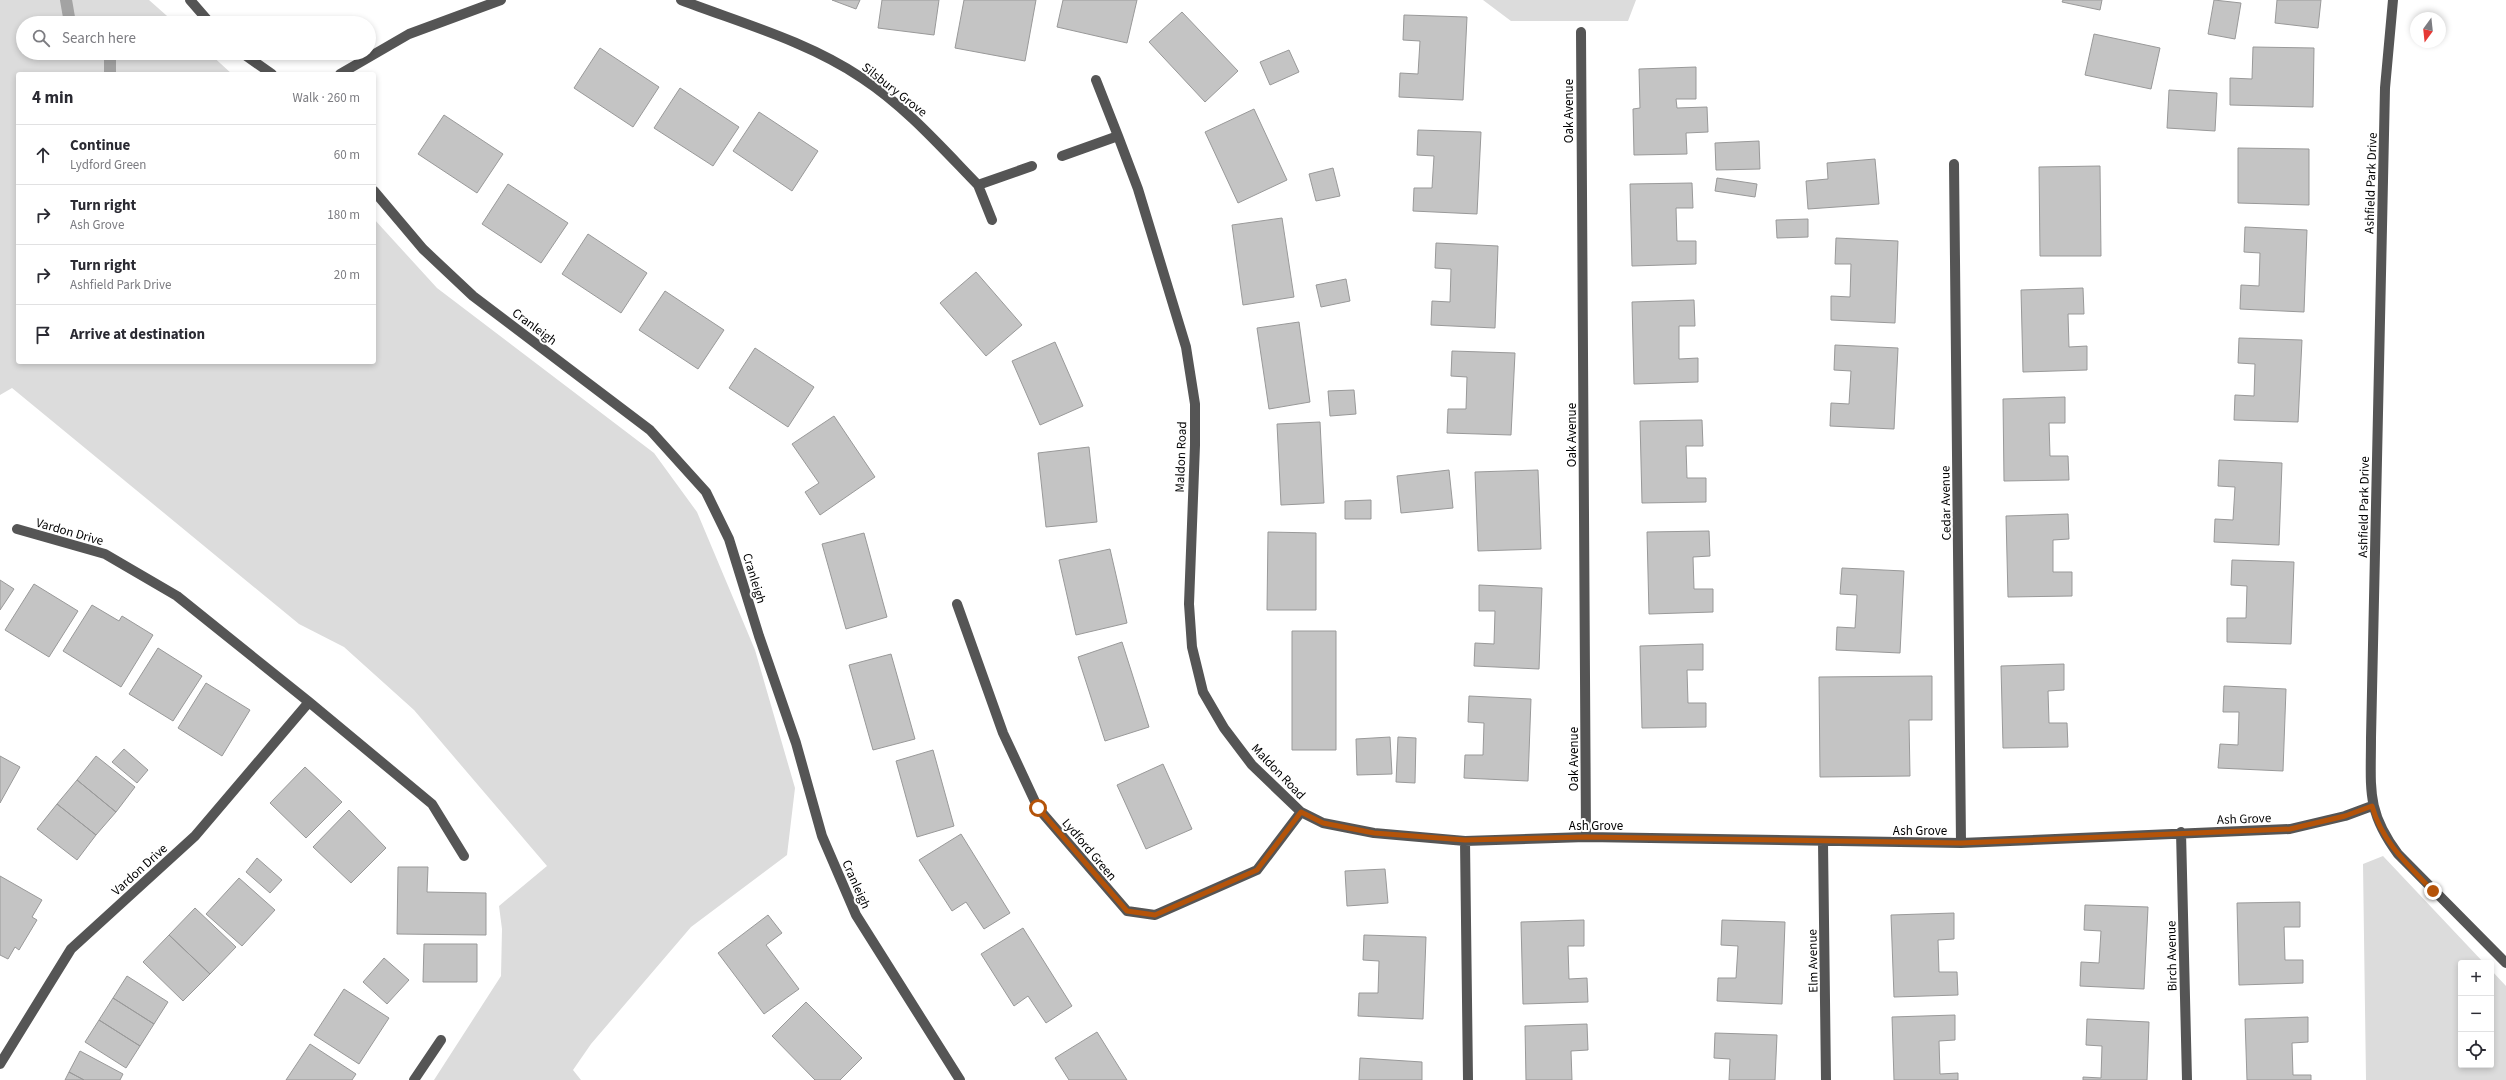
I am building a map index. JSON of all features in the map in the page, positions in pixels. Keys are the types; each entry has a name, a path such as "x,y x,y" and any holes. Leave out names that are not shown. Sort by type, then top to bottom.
{"street":[{"path":"190,0 204,16"},
{"path":"376,53 410,34 501,0"},
{"name":"Silsbury Grove","path":"681,0 806,47 862,78 912,117 978,185"},
{"name":"Ashfield Park Drive","path":"2393,0 2386,88 2381,249 2371,738 2372,806 2384,836 2398,854 2506,963"},
{"name":"Oak Avenue","path":"1581,32 1586,837"},
{"path":"252,60 269,72"},
{"path":"344,72 364,60"},
{"name":"Maldon Road","path":"1096,80 1138,189 1186,347 1195,404 1195,445 1189,604 1192,648 1203,692 1224,728 1252,765 1301,812"},
{"path":"1062,156 1118,136"},
{"name":"Cedar Avenue","path":"1954,164 1961,843"},
{"path":"992,220 978,185 1032,166"},
{"name":"Cranleigh","path":"376,193 446,272 473,296 650,430 706,492 729,538 759,636 796,743 825,843 856,915 960,1080"},
{"name":"Vardon Drive","path":"17,529 105,554 177,596 309,702 432,804 464,856"},
{"name":"Lydford Green","path":"957,604 1002,733 1038,808 1127,911 1155,915 1257,870 1301,812"},
{"name":"Vardon Drive","path":"1,1059 70,949 195,836 309,702"},
{"name":"Ash Grove","path":"1301,812 1323,823 1374,833 1465,840 1586,837 1823,842 1961,843 2181,832 2251,832 2290,829 2345,816 2372,806"},
{"name":"Birch Avenue","path":"2181,832 2187,1080"},
{"path":"1465,840 1468,1080"},
{"name":"Elm Avenue","path":"1823,842 1826,1080"},
{"path":"414,1080 441,1040"}],"shaded area":[{"path":"0,0 149,0 167,16 16,16 16,60 217,60 230,72 16,72 16,364 376,364 376,221 437,288 654,453 697,512 755,650 795,788 787,855 691,927 591,1044 573,1070 581,1080 434,1080 501,976 502,929 499,906 547,866 414,710 344,647 299,624 12,388 0,395"},
{"path":"1483,0 1636,0 1628,21 1511,21"},
{"path":"2383,856 2481,960 2458,960 2458,1068 2494,1068 2494,973 2506,986 2506,1080 2366,1080 2363,864"}],"building":[{"path":"832,0 860,0 856,9"},
{"path":"882,0 939,0 934,35 878,28"},
{"path":"964,0 1036,0 1025,61 955,48"},
{"path":"1063,0 1137,0 1127,43 1057,27"},
{"path":"2063,0 2102,0 2100,10 2062,2"},
{"path":"2214,0 2241,3 2235,39 2208,34"},
{"path":"2277,0 2321,0 2318,28 2275,23"},
{"path":"1182,12 1238,71 1205,102 1149,42"},
{"path":"1404,15 1467,17 1463,100 1399,97 1400,73 1418,74 1420,41 1403,40"},
{"path":"2094,34 2160,48 2151,89 2085,75"},
{"path":"2253,47 2314,48 2313,107 2230,105 2230,78 2252,79"},
{"path":"600,48 659,87 633,127 574,88"},
{"path":"1289,50 1299,72 1270,85 1260,62"},
{"path":"1696,67 1696,99 1676,99 1677,108 1707,107 1708,132 1686,133 1687,154 1634,155 1633,109 1640,108 1639,69"},
{"path":"680,88 739,127 713,166 654,128"},
{"path":"2169,90 2217,93 2215,131 2167,128"},
{"path":"1254,109 1287,180 1238,203 1205,132"},
{"path":"759,112 818,151 792,191 733,151"},
{"path":"444,115 503,154 477,193 418,154"},
{"path":"1418,130 1481,132 1477,214 1413,211 1414,188 1432,188 1434,156 1417,155"},
{"path":"1759,141 1760,169 1716,170 1715,143"},
{"path":"2238,148 2309,149 2309,205 2238,203"},
{"path":"1875,159 1879,204 1808,209 1806,181 1828,179 1827,163"},
{"path":"2100,166 2101,256 2040,256 2039,167"},
{"path":"1333,168 1340,196 1316,201 1309,174"},
{"path":"1717,178 1757,184 1755,197 1715,191"},
{"path":"1692,183 1693,208 1676,208 1677,241 1696,241 1696,264 1632,266 1630,184"},
{"path":"508,184 568,223 541,263 482,224"},
{"path":"1282,218 1294,297 1243,305 1232,225"},
{"path":"1808,219 1808,237 1777,238 1776,220"},
{"path":"2245,227 2307,230 2304,312 2240,309 2241,285 2259,286 2260,253 2244,252"},
{"path":"588,234 647,273 621,313 562,274"},
{"path":"1836,238 1898,241 1895,323 1831,320 1831,296 1850,297 1851,264 1835,264"},
{"path":"1436,243 1498,246 1495,328 1431,325 1432,301 1450,302 1451,269 1435,268"},
{"path":"976,272 1022,325 986,356 940,303"},
{"path":"1346,279 1350,301 1321,307 1316,285"},
{"path":"2083,288 2084,314 2068,314 2069,347 2087,346 2087,370 2023,372 2021,290"},
{"path":"665,291 724,330 698,369 639,330"},
{"path":"1694,300 1695,326 1679,326 1679,359 1698,358 1698,382 1634,384 1632,302"},
{"path":"1299,322 1310,402 1269,409 1257,328"},
{"path":"2239,338 2302,340 2298,422 2234,420 2235,395 2254,396 2255,364 2238,363"},
{"path":"1055,342 1083,406 1040,425 1012,361"},
{"path":"1835,345 1898,348 1894,429 1830,426 1831,403 1849,404 1851,371 1834,370"},
{"path":"755,348 814,387 788,427 729,388"},
{"path":"1452,351 1515,353 1511,435 1447,433 1448,409 1466,409 1467,377 1451,376"},
{"path":"1354,390 1356,414 1330,416 1328,391"},
{"path":"2065,397 2065,423 2049,423 2050,456 2068,456 2069,480 2004,481 2003,399"},
{"path":"834,416 875,477 820,515 805,492 819,483 792,444"},
{"path":"1702,420 1703,446 1686,446 1687,478 1706,478 1706,502 1642,503 1640,421"},
{"path":"1320,422 1324,503 1281,505 1277,424"},
{"path":"1089,447 1097,522 1046,527 1038,453"},
{"path":"2219,460 2282,463 2279,545 2214,542 2215,519 2233,520 2235,487 2218,486"},
{"path":"1449,470 1453,508 1401,513 1397,476"},
{"path":"1538,470 1541,549 1478,551 1475,472"},
{"path":"1371,500 1371,519 1345,519 1345,501"},
{"path":"2068,514 2069,539 2053,540 2053,572 2072,572 2072,596 2008,597 2006,516"},
{"path":"1709,531 1710,556 1693,557 1694,589 1713,589 1713,612 1649,614 1647,532"},
{"path":"1268,532 1316,533 1316,610 1267,610"},
{"path":"864,533 887,617 846,629 822,544"},
{"path":"1110,549 1127,623 1076,635 1059,560"},
{"path":"2232,560 2294,562 2291,644 2227,642 2227,618 2246,618 2247,586 2231,585"},
{"path":"1842,568 1904,571 1900,653 1836,650 1837,627 1855,628 1857,595 1840,594"},
{"path":"0,580 14,589 0,610"},
{"path":"34,584 78,611 49,657 5,630"},
{"path":"1479,585 1542,588 1539,669 1474,666 1475,643 1494,644 1495,611 1479,611"},
{"path":"92,605 119,621 122,616 153,635 121,687 63,651"},
{"path":"1292,631 1336,631 1336,750 1292,750"},
{"path":"1122,642 1149,727 1105,741 1078,657"},
{"path":"1703,644 1703,670 1687,670 1688,703 1706,703 1706,727 1642,728 1640,646"},
{"path":"158,648 202,676 173,721 129,694"},
{"path":"891,654 915,739 873,750 849,665"},
{"path":"2064,664 2064,690 2048,691 2049,723 2067,723 2068,747 2003,748 2001,666"},
{"path":"1932,676 1932,720 1909,720 1910,776 1820,777 1819,677"},
{"path":"206,683 250,710 222,756 178,728"},
{"path":"2224,686 2286,689 2283,771 2218,768 2220,744 2238,745 2239,712 2223,712"},
{"path":"1469,696 1531,699 1528,781 1464,778 1465,755 1483,755 1484,723 1468,722"},
{"path":"1390,737 1392,774 1357,775 1356,739"},
{"path":"1398,737 1416,738 1415,783 1396,782"},
{"path":"124,749 148,770 137,783 112,762"},
{"path":"933,750 954,826 917,837 896,761"},
{"path":"0,756 20,767 0,803"},
{"path":"96,756 135,787 116,812 77,780"},
{"path":"1163,764 1192,829 1146,849 1117,785"},
{"path":"305,767 342,802 306,838 270,803"},
{"path":"77,780 116,812 96,835 57,804"},
{"path":"57,804 96,835 77,860 37,829"},
{"path":"349,810 386,848 351,883 313,847"},
{"path":"961,834 1010,913 984,929 966,902 952,911 919,860"},
{"path":"257,858 282,880 270,893 246,872"},
{"path":"398,867 428,867 427,892 486,893 486,935 397,934"},
{"path":"1385,869 1388,903 1347,906 1345,871"},
{"path":"0,876 42,900 32,917 37,920 19,950 15,947 8,959 0,955"},
{"path":"239,878 275,910 242,946 206,914"},
{"path":"2300,902 2300,927 2284,927 2285,960 2303,960 2303,983 2239,985 2237,903"},
{"path":"2085,905 2148,907 2144,989 2080,986 2081,962 2099,963 2101,931 2084,930"},
{"path":"195,908 236,947 210,974 169,935"},
{"path":"1954,913 1954,939 1938,940 1939,972 1957,972 1958,995 1894,997 1891,915"},
{"path":"768,915 782,933 766,945 799,989 764,1014 718,953"},
{"path":"1584,920 1584,946 1568,946 1569,979 1587,978 1588,1002 1523,1004 1521,922"},
{"path":"1722,920 1785,922 1782,1004 1717,1001 1718,978 1736,978 1738,946 1721,945"},
{"path":"1023,928 1072,1006 1046,1023 1028,996 1014,1006 981,954"},
{"path":"169,935 210,974 183,1001 143,962"},
{"path":"1364,935 1426,937 1423,1019 1358,1016 1359,993 1378,993 1379,961 1363,960"},
{"path":"424,944 477,944 477,982 423,982"},
{"path":"384,958 409,980 387,1004 363,982"},
{"path":"127,976 168,1002 154,1024 113,998"},
{"path":"344,989 389,1018 359,1064 314,1035"},
{"path":"113,998 154,1024 140,1046 99,1020"},
{"path":"806,1002 862,1058 840,1080 815,1080 772,1036"},
{"path":"1955,1015 1955,1040 1939,1041 1940,1074 1958,1073 1958,1080 1894,1080 1892,1017"},
{"path":"2308,1017 2308,1042 2292,1043 2293,1075 2311,1075 2311,1080 2247,1080 2245,1019"},
{"path":"2087,1019 2149,1022 2147,1080 2083,1080 2083,1077 2101,1078 2102,1046 2086,1045"},
{"path":"99,1020 140,1046 126,1068 85,1042"},
{"path":"1587,1024 1588,1050 1571,1051 1572,1080 1526,1080 1525,1026"},
{"path":"1097,1032 1127,1080 1069,1080 1055,1058"},
{"path":"1715,1033 1777,1035 1775,1080 1729,1080 1730,1059 1714,1058"},
{"path":"310,1044 356,1074 352,1080 286,1080"},
{"path":"80,1051 123,1074 120,1080 84,1080 69,1072"},
{"path":"1360,1058 1422,1062 1422,1080 1359,1080"},
{"path":"69,1072 84,1080 65,1080"}],"waterway":[{"path":"66,0 69,16"},
{"path":"110,60 110,72"}],"route":[{"path":"1038,808 1101,883 1127,911 1155,915 1257,870 1301,812 1323,823 1374,833 1465,840 1586,837 1823,842 1961,843 2181,832 2251,832 2290,829 2345,816 2372,806 2384,836 2398,854 2433,891"}]}
